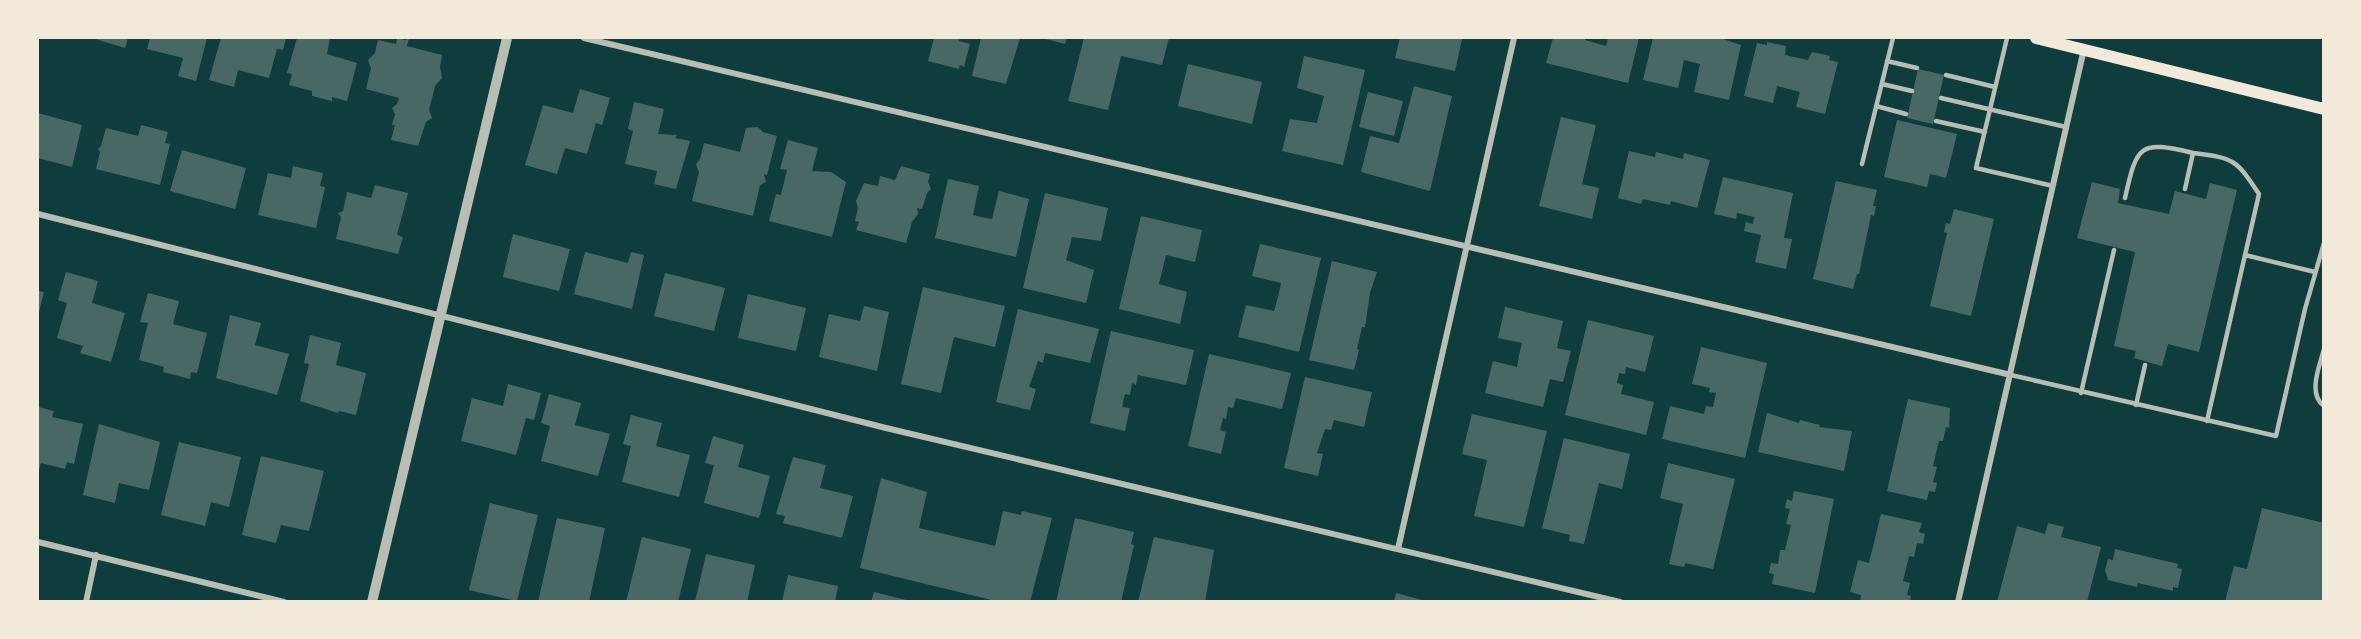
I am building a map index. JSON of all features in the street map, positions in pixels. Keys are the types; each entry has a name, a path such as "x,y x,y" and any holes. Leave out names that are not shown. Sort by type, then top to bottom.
{"main road":[{"path":"2036,38 2324,109"}],"street":[{"path":"372,602 507,38"},
{"path":"584,38 2011,375"},
{"path":"1398,549 1514,38"},
{"path":"1958,602 2084,49"},
{"path":"38,214 886,428 1620,602"},
{"path":"38,542 284,602"},
{"path":"86,602 96,555"}],"lane":[{"path":"1862,164 1893,38"},
{"path":"2007,38 1976,168 2053,186"},
{"path":"1887,61 1917,68"},
{"path":"1946,75 1995,87"},
{"path":"1882,84 1911,91"},
{"path":"1941,98 2066,127"},
{"path":"1876,106 1906,114"},
{"path":"1936,121 1985,132"},
{"path":"2126,198 2133,164 2141,150 2158,144 2193,153 2224,156 2241,166 2259,194 2207,421"},
{"path":"2185,189 2193,153"},
{"path":"2011,375 2081,393 2276,436 2324,243"},
{"path":"2081,393 2114,250"},
{"path":"2245,255 2315,272"},
{"path":"2324,349 2315,386 2316,395 2324,406"},
{"path":"2136,405 2145,365"}],"building":[{"path":"92,38 128,38 125,48"},
{"path":"150,38 207,38 196,81 178,76 183,58 147,49"},
{"path":"221,38 286,38 283,50 277,49 269,78 238,70 234,87 209,80"},
{"path":"297,38 330,38 327,54 357,63 347,101 332,97 332,101 312,96 312,91 289,85 292,74 287,73"},
{"path":"397,38 405,40 409,38 407,46 442,55 440,67 442,78 435,86 429,110 432,118 426,122 418,146 391,140 395,125 392,125 395,114 392,108 397,104 399,98 366,89 371,68 368,60 375,53 378,40 396,44"},
{"path":"934,38 960,38 959,41 970,44 964,67 960,65 959,69 928,61"},
{"path":"981,38 1020,38 1006,84 972,76"},
{"path":"1042,38 1067,38 1065,44"},
{"path":"1084,38 1169,38 1162,65 1121,56 1108,110 1068,101"},
{"path":"1400,38 1462,39 1455,71 1395,58"},
{"path":"1553,38 1585,38 1585,40 1606,46 1608,38 1639,38 1628,83 1546,63"},
{"path":"1653,38 1720,38 1741,45 1729,100 1694,92 1700,64 1684,60 1678,88 1643,80"},
{"path":"1767,42 1786,46 1785,55 1808,60 1812,52 1830,56 1829,60 1838,62 1825,114 1796,107 1800,92 1777,86 1773,103 1744,96 1757,43 1767,45"},
{"path":"1304,56 1365,70 1343,165 1282,151 1290,119 1317,123 1324,96 1297,88"},
{"path":"1188,64 1262,82 1252,124 1178,106"},
{"path":"1918,69 1944,75 1933,124 1907,118"},
{"path":"1414,86 1452,96 1430,191 1361,172 1370,136 1399,143"},
{"path":"580,89 610,98 602,125 596,123 587,154 565,148 557,174 525,165 543,105 573,113"},
{"path":"1368,92 1403,101 1394,136 1359,127"},
{"path":"634,102 664,109 658,134 677,135 675,138 690,141 676,189 654,184 657,171 625,164 633,131 628,129"},
{"path":"38,113 82,125 72,167 38,158"},
{"path":"1561,117 1596,125 1582,184 1599,188 1592,219 1539,206"},
{"path":"1897,120 1957,134 1946,178 1930,174 1927,187 1884,177"},
{"path":"141,125 168,132 165,143 170,144 160,185 96,169 100,152 98,149 106,128 138,136"},
{"path":"758,127 763,132 777,136 767,175 764,174 766,182 760,185 753,216 692,201 699,172 696,164 700,159 704,143 740,152 746,128"},
{"path":"788,140 818,148 812,171 831,172 846,182 832,237 769,221 776,194 781,195 787,170 780,169"},
{"path":"182,150 246,168 235,209 170,191"},
{"path":"1629,151 1655,157 1656,152 1683,159 1684,153 1710,160 1697,208 1671,201 1670,205 1643,199 1641,204 1618,198"},
{"path":"293,166 323,173 320,186 325,187 316,228 258,215 268,173 291,178"},
{"path":"901,166 930,174 928,182 931,189 927,193 922,209 917,208 918,214 912,222 906,243 856,230 859,222 855,221 858,208 856,201 864,183 878,186 880,176 895,180"},
{"path":"1723,177 1793,193 1784,238 1792,239 1786,269 1755,262 1761,235 1744,231 1746,222 1753,224 1754,217 1737,213 1736,219 1714,214"},
{"path":"948,179 979,186 973,215 981,217 992,219 999,191 1029,199 1016,257 935,238"},
{"path":"1836,181 1877,190 1873,206 1876,206 1874,216 1871,215 1859,274 1857,274 1853,289 1813,279"},
{"path":"2092,182 2120,189 2118,203 2169,214 2175,191 2206,199 2210,183 2237,190 2199,352 2168,344 2162,366 2134,358 2136,351 2114,346 2135,252 2077,238"},
{"path":"375,185 408,193 397,235 403,237 398,254 336,239 341,217 338,213 343,211 347,192 371,198"},
{"path":"1045,193 1108,208 1101,241 1072,237 1066,260 1094,270 1086,303 1023,288"},
{"path":"1954,209 1994,219 1971,316 1930,306 1947,233 1944,232 1946,223 1950,224"},
{"path":"1141,216 1202,230 1195,262 1166,255 1159,284 1187,292 1180,324 1119,309"},
{"path":"513,234 570,249 559,291 503,277"},
{"path":"1260,244 1321,258 1299,352 1238,337 1246,305 1274,311 1278,297 1281,283 1252,276"},
{"path":"585,252 628,263 631,252 644,255 632,309 574,294"},
{"path":"1332,261 1377,272 1370,293 1365,327 1362,327 1354,370 1309,360"},
{"path":"66,272 98,281 92,303 125,313 111,362 80,353 83,346 57,338 67,303 58,300"},
{"path":"665,273 725,288 714,331 654,316"},
{"path":"923,287 1005,306 995,347 954,337 941,393 901,384"},
{"path":"38,291 44,292 38,316"},
{"path":"148,293 179,301 173,324 207,333 197,373 191,372 190,379 163,372 164,367 139,360 148,323 140,322"},
{"path":"748,294 806,308 796,351 738,338"},
{"path":"864,306 889,312 877,371 819,357 829,314 860,321"},
{"path":"1505,307 1563,321 1557,348 1571,351 1563,382 1550,379 1543,407 1485,393 1493,361 1517,367 1522,343 1498,338"},
{"path":"1018,309 1099,329 1090,363 1045,353 1043,363 1038,361 1029,387 1036,389 1030,410 996,402"},
{"path":"230,315 261,323 255,345 289,354 277,395 216,378"},
{"path":"1588,320 1654,336 1645,372 1626,367 1625,374 1619,373 1617,383 1623,385 1621,394 1654,402 1646,435 1565,415"},
{"path":"1111,331 1194,350 1186,385 1138,375 1136,385 1132,383 1130,395 1125,394 1122,407 1130,408 1125,431 1090,423"},
{"path":"310,335 341,343 336,365 366,373 356,415 339,411 338,413 300,401 309,364 304,363"},
{"path":"1701,347 1767,363 1745,458 1662,439 1670,406 1704,414 1706,406 1713,407 1716,393 1709,392 1710,388 1692,384"},
{"path":"1209,354 1291,373 1282,409 1236,398 1233,408 1228,407 1226,419 1223,418 1220,430 1226,432 1221,454 1188,446"},
{"path":"1305,377 1372,392 1364,427 1334,420 1331,430 1325,429 1317,453 1323,454 1318,476 1284,468"},
{"path":"508,384 541,393 534,420 526,418 516,455 461,441 472,398 503,406"},
{"path":"549,394 581,403 575,425 610,434 598,476 541,461 550,426 541,423"},
{"path":"1908,399 1950,408 1949,428 1946,427 1943,441 1939,441 1933,466 1937,467 1933,482 1937,483 1935,492 1929,491 1927,500 1887,491"},
{"path":"38,407 54,411 52,417 83,424 74,464 67,462 65,469 41,463 38,473"},
{"path":"1767,413 1799,423 1800,420 1820,425 1819,427 1852,431 1844,471 1758,452"},
{"path":"1472,414 1547,431 1524,527 1474,516 1487,460 1462,454"},
{"path":"631,415 662,423 656,446 690,455 679,497 622,482 631,446 623,444"},
{"path":"99,424 160,442 149,490 119,483 115,503 83,495"},
{"path":"713,436 744,445 738,467 770,476 759,518 704,503 714,465 705,463"},
{"path":"1564,438 1630,454 1622,489 1599,483 1584,544 1569,541 1570,535 1542,528"},
{"path":"179,442 241,457 229,507 211,502 205,526 161,515"},
{"path":"261,456 324,471 309,531 281,525 276,543 242,535"},
{"path":"793,457 826,465 820,488 853,496 842,538 783,523 785,516 776,514"},
{"path":"1668,463 1735,479 1713,569 1685,563 1684,567 1669,564 1683,504 1660,498"},
{"path":"881,478 927,492 919,528 995,546 1003,511 1021,515 1022,511 1052,518 1030,602 1000,602 860,568"},
{"path":"1794,491 1834,499 1815,593 1772,584 1774,574 1769,573 1771,563 1778,564 1780,550 1785,550 1791,525 1786,524 1790,509 1785,508 1787,499 1792,501"},
{"path":"490,503 538,515 517,601 469,590"},
{"path":"2262,508 2324,523 2324,602 2225,602 2234,566 2247,569"},
{"path":"1881,514 1922,523 1919,532 1925,534 1923,544 1917,543 1914,557 1909,556 1903,581 1910,583 1907,595 1911,596 1910,602 1860,602 1861,595 1850,592 1858,560 1869,563"},
{"path":"557,518 605,528 589,602 538,602"},
{"path":"1075,518 1134,532 1131,544 1134,545 1121,602 1056,602"},
{"path":"2048,523 2064,527 2061,537 2101,547 2087,602 1997,602 2017,526 2045,534"},
{"path":"642,537 691,549 678,602 626,602"},
{"path":"1154,537 1214,550 1205,602 1138,602"},
{"path":"2115,549 2178,564 2177,568 2182,569 2178,588 2173,587 2173,591 2138,583 2137,587 2108,580 2105,570 2108,559 2113,560"},
{"path":"706,554 755,565 747,602 695,602"},
{"path":"788,575 838,586 835,602 782,602"},
{"path":"874,592 910,601 910,602 871,602"},
{"path":"1396,593 1426,601 1426,602 1394,602"}]}
